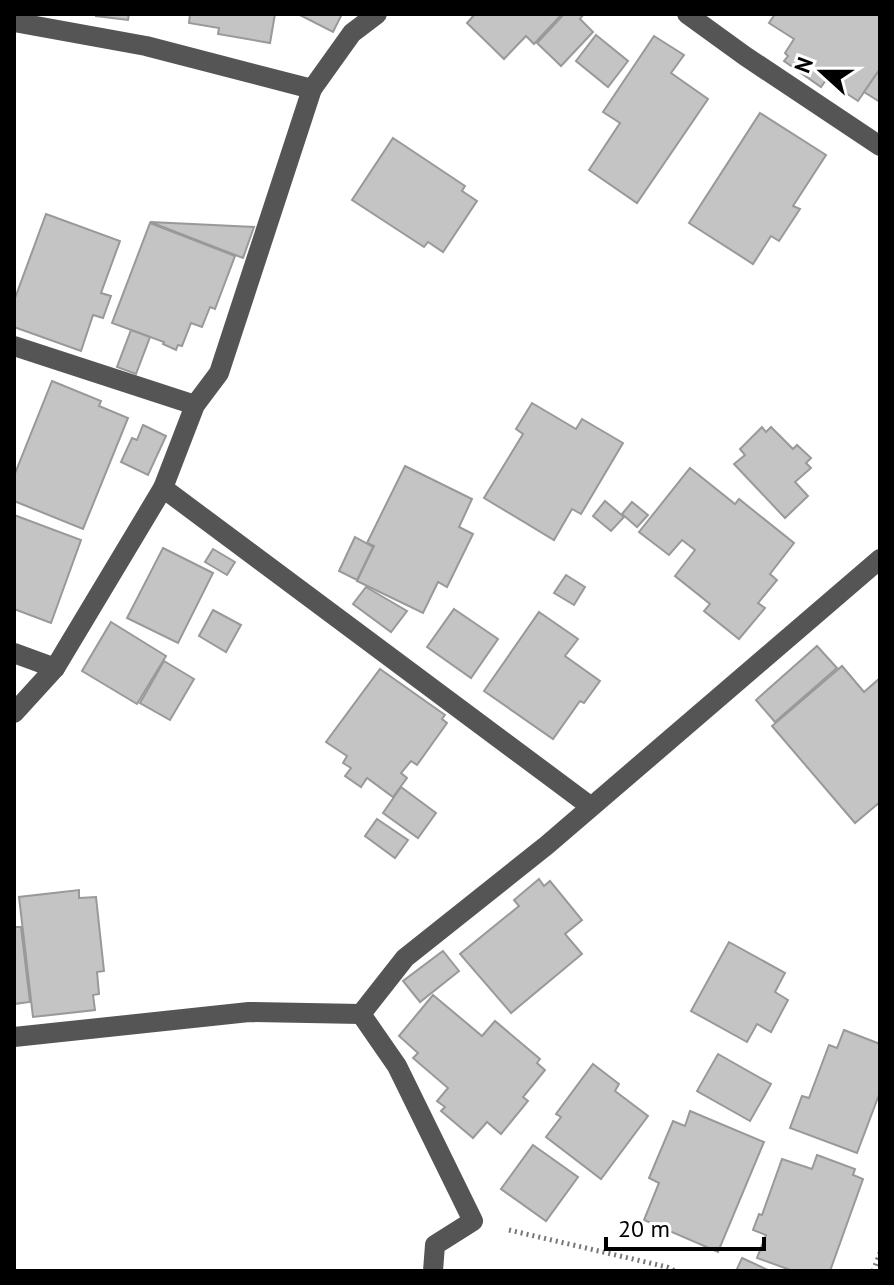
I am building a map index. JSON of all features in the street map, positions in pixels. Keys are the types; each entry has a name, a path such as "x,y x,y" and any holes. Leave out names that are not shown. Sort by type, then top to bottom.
{"street":[{"path":"14,713 55,668 163,488 195,405 219,373 312,89 352,33 377,14"},
{"path":"687,14 880,146"},
{"path":"14,22 146,46 312,89"},
{"path":"14,346 195,405"},
{"path":"163,488 590,806"},
{"path":"361,1014 405,958 547,845 880,559"},
{"path":"14,653 55,668"},
{"path":"14,1037 249,1012 361,1014"},
{"path":"361,1014 397,1066 473,1221 435,1245 433,1271"}],"path":[{"path":"473,1221 675,1271"},
{"path":"873,1271 880,1253"}],"building":[{"path":"96,14 129,14 128,20"},
{"path":"190,14 275,14 270,43 218,34 219,28 189,23"},
{"path":"298,14 342,14 333,32"},
{"path":"475,14 562,14 534,44 526,36 504,59 467,23"},
{"path":"564,14 584,14 580,19 593,32 561,66 537,43"},
{"path":"775,14 880,14 880,69 858,101 826,80 821,87 784,61 788,56 785,53 794,39 769,23"},
{"path":"596,35 628,61 608,87 576,61"},
{"path":"654,36 684,55 671,73 708,99 637,203 589,170 620,123 603,112"},
{"path":"880,69 880,102 864,92"},
{"path":"760,113 826,155 793,206 800,209 779,241 771,236 753,264 689,223"},
{"path":"393,138 465,186 462,191 477,201 443,252 428,242 424,247 352,200"},
{"path":"46,214 120,241 101,293 111,296 103,318 93,315 81,351 14,327 14,301"},
{"path":"150,222 254,227 243,258"},
{"path":"150,223 235,256 215,309 210,307 202,327 191,323 182,346 178,345 176,350 164,342 112,323"},
{"path":"131,330 150,337 136,374 117,367"},
{"path":"52,381 101,401 99,406 128,418 83,529 14,501 14,476"},
{"path":"532,403 576,429 582,419 623,443 581,514 572,509 554,540 484,498 523,434 516,429"},
{"path":"143,425 166,436 148,475 121,462 132,438 137,440"},
{"path":"762,427 766,432 771,427 793,449 797,445 811,458 806,463 811,468 795,482 808,496 785,518 734,464 745,455 740,449"},
{"path":"405,466 472,499 459,527 473,534 447,587 438,582 423,613 357,581 374,546 367,543"},
{"path":"690,468 735,504 739,499 794,543 770,574 777,580 758,603 765,608 739,639 704,611 710,604 675,576 695,550 682,540 669,555 639,532"},
{"path":"605,501 624,517 611,531 593,516"},
{"path":"632,502 648,515 637,527 622,514"},
{"path":"14,515 81,540 51,623 14,609"},
{"path":"355,537 373,547 357,580 339,571"},
{"path":"163,548 213,573 178,643 127,618"},
{"path":"213,549 235,562 227,575 205,562"},
{"path":"566,575 585,587 574,605 554,593"},
{"path":"366,587 407,611 391,632 353,604"},
{"path":"454,609 498,639 471,678 427,647"},
{"path":"213,610 241,625 226,652 199,636"},
{"path":"539,612 578,639 565,656 600,681 584,703 580,701 553,739 484,691"},
{"path":"111,622 166,656 137,704 82,671"},
{"path":"817,646 837,668 775,722 756,700"},
{"path":"164,661 194,679 170,720 140,703"},
{"path":"842,666 864,692 880,678 880,802 855,823 772,726"},
{"path":"380,669 445,715 442,719 447,723 417,765 411,761 401,773 407,778 393,797 367,778 361,787 345,776 351,768 343,763 347,756 326,742"},
{"path":"401,787 436,813 418,838 383,813"},
{"path":"377,819 408,840 395,858 365,836"},
{"path":"539,879 544,886 550,881 582,920 565,934 582,954 511,1013 460,954 519,906 514,900"},
{"path":"79,890 79,898 96,897 104,971 97,972 99,994 93,995 95,1010 33,1017 19,897"},
{"path":"14,927 21,927 30,1002 14,1004"},
{"path":"729,942 785,973 775,992 788,1000 771,1032 757,1024 747,1042 691,1011"},
{"path":"443,951 459,971 420,1002 403,981"},
{"path":"433,995 482,1036 495,1021 540,1059 537,1063 545,1070 523,1097 528,1101 501,1134 487,1122 473,1138 441,1111 445,1107 437,1101 448,1088 413,1058 418,1053 399,1036"},
{"path":"844,1030 880,1044 880,1092 857,1153 790,1128 802,1096 809,1098 829,1045 837,1048"},
{"path":"718,1054 771,1084 750,1121 697,1091"},
{"path":"593,1064 619,1084 615,1091 648,1116 601,1179 546,1137 561,1117 556,1114"},
{"path":"690,1111 764,1142 718,1252 644,1220 659,1183 649,1178 673,1121 685,1126"},
{"path":"533,1145 578,1177 546,1221 501,1189"},
{"path":"817,1155 855,1169 853,1175 863,1179 830,1271 793,1271 757,1258 766,1235 753,1230 759,1214 762,1215 782,1159 812,1169"},
{"path":"742,1258 770,1271 736,1271"}]}
